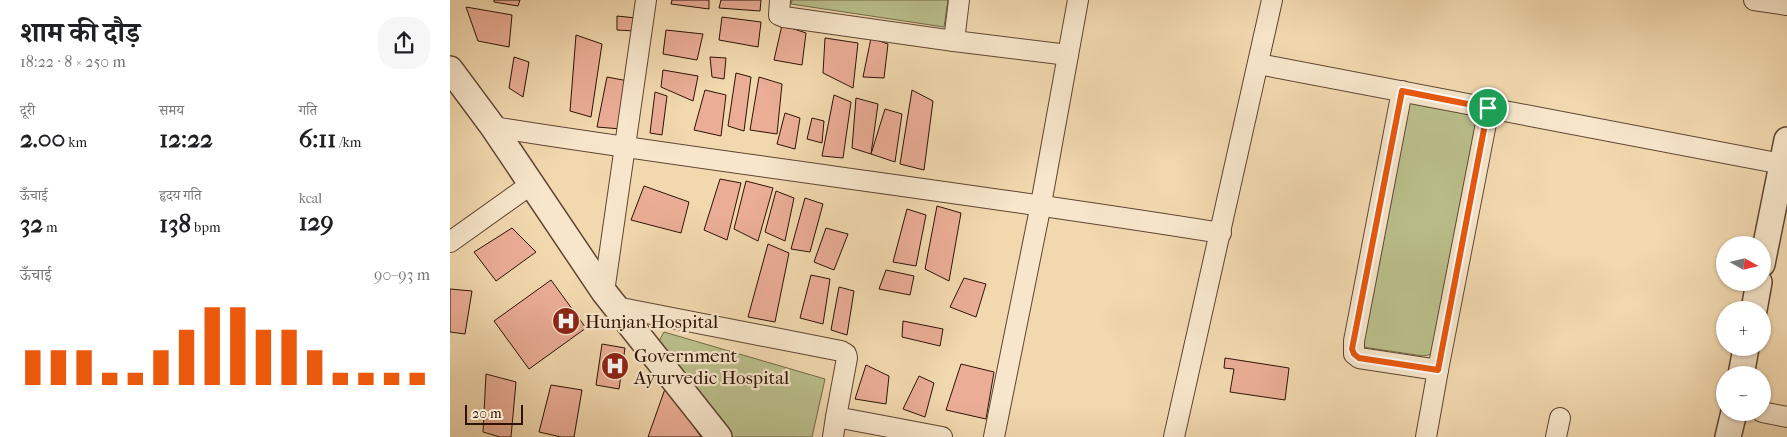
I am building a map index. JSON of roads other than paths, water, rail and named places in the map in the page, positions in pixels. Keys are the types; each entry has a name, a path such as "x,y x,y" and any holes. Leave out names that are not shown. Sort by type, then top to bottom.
{"street":[{"path":"610,300 626,148 646,0"},
{"path":"780,0 779,15 784,17 1068,55"},
{"path":"954,41 959,0"},
{"path":"994,437 1041,204 1078,0"},
{"path":"1174,437 1272,0"},
{"path":"1754,0 1787,5"},
{"path":"1258,64 1488,108 1783,173"},
{"path":"450,69 493,127 530,185 610,300 720,437"},
{"path":"1402,91 1352,349 1359,358 1438,370"},
{"path":"1426,437 1488,108"},
{"path":"493,127 626,148 1041,204 1221,233"},
{"path":"1768,236 1783,173 1787,140"},
{"path":"450,242 530,185"},
{"path":"610,300 841,351 846,358 835,427 942,437"},
{"path":"1771,414 1787,417"},
{"path":"1728,437 1732,421"}],"place":[{"name":"Hunjan Hospital","path":"566,321"},
{"name":"Government Ayurvedic Hospital","path":"615,366"}]}
